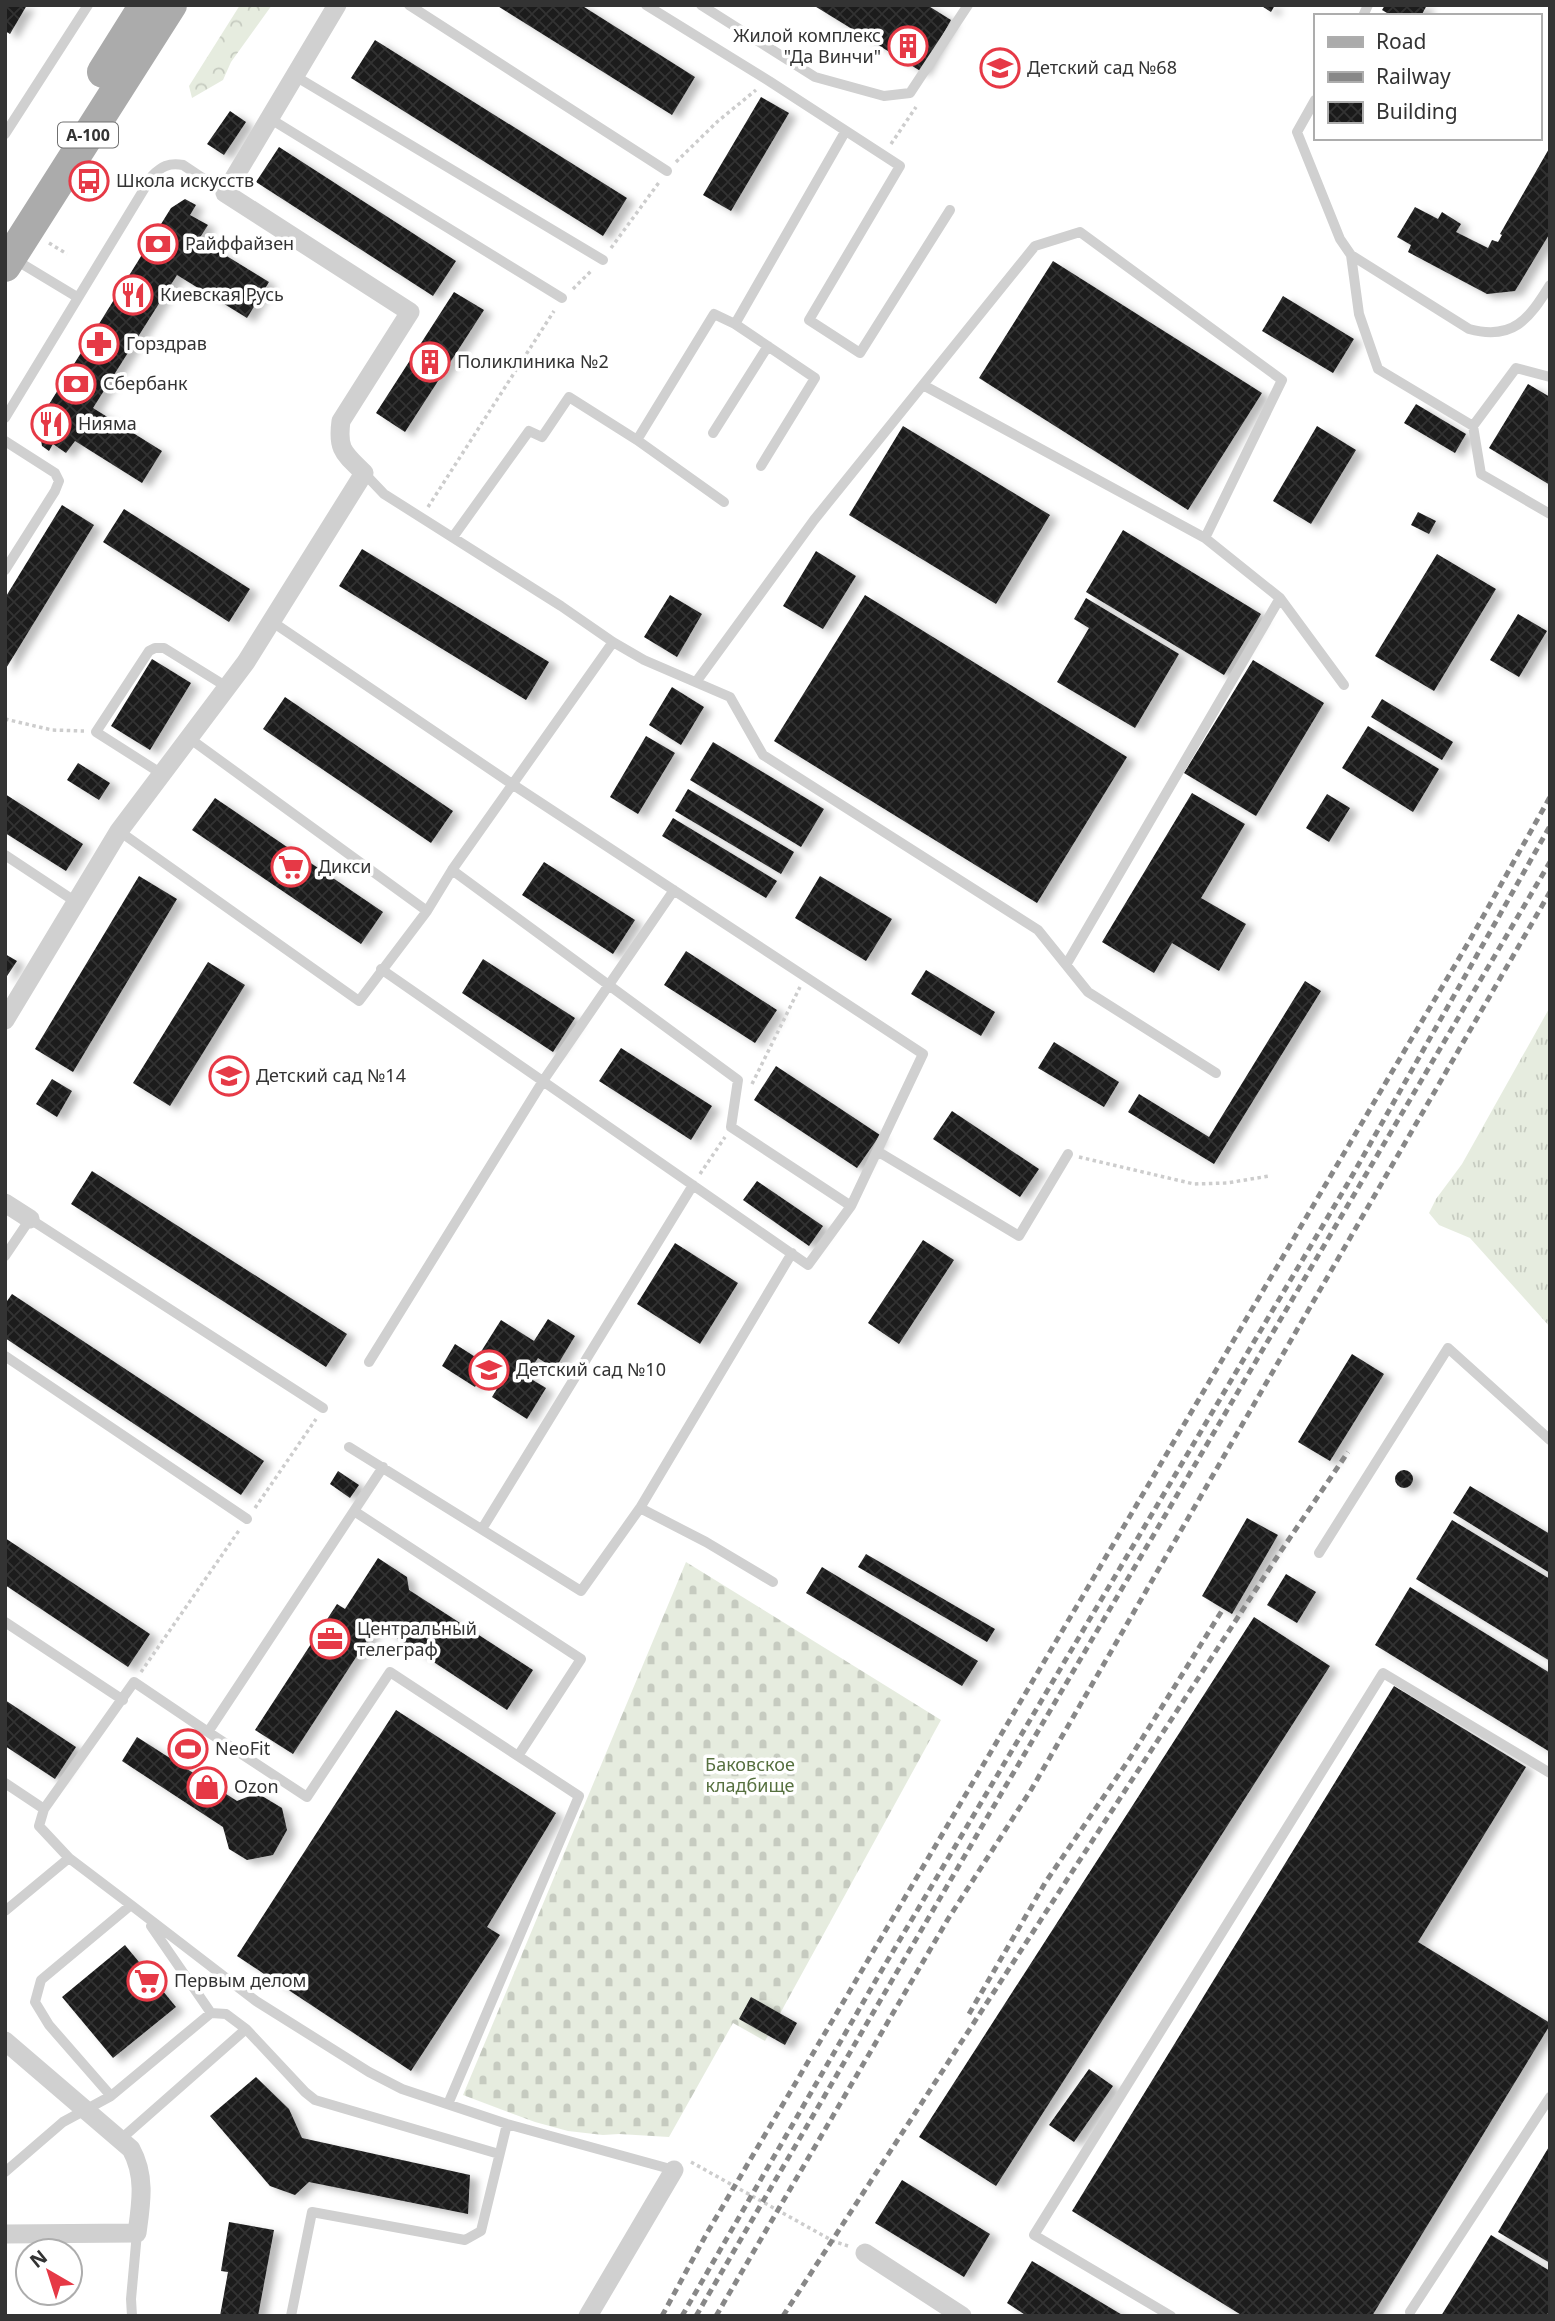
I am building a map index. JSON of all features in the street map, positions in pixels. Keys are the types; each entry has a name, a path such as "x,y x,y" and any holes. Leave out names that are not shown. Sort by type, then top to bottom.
{"main road":[{"name":"А-100","path":"5,226 145,5"},
{"name":"А-100","path":"8,262 171,5"}],"street":[{"path":"6,1018 119,831 246,662 364,473 345,454 339,439 341,421 410,312 225,192 337,5"},
{"path":"5,1203 30,1219"},
{"path":"5,2041 121,2139 137,2161 141,2175 137,2233 5,2234"},
{"path":"588,2316 674,2170"},
{"path":"865,2253 962,2316"}],"lane":[{"path":"5,134 88,5"},
{"path":"409,5 667,171"},
{"path":"646,5 900,166 809,320 860,353 950,210"},
{"path":"701,5 815,77 884,96 910,93 968,5"},
{"path":"295,76 603,260"},
{"path":"1314,102 1297,132 1340,239 1351,255 1469,329 1485,334 1504,331 1521,324 1535,310 1550,285"},
{"path":"269,118 562,298"},
{"path":"735,324 845,132"},
{"path":"5,418 152,177 168,164 183,165 225,192"},
{"path":"696,682 814,520 1035,246 1080,232 1282,380 1205,538"},
{"path":"1351,255 1359,314 1378,369 1473,426"},
{"path":"8,262 77,297"},
{"path":"637,440 714,314 735,324 815,378 761,466"},
{"path":"713,433 768,346"},
{"path":"1550,377 1516,368 1473,426 1481,474 1550,514"},
{"path":"923,385 1205,538 1280,598 1344,685"},
{"path":"453,537 529,431 542,437 569,397 637,440 724,502"},
{"path":"5,441 55,472 59,481 5,570"},
{"path":"364,473 384,494 613,642 644,660 730,697 763,755 1038,930 1088,992 1216,1073"},
{"path":"1066,965 1280,598"},
{"path":"271,621 512,784 922,1054 851,1206 808,1265 381,969"},
{"path":"119,831 359,1001 427,911 452,870 613,642"},
{"path":"162,774 96,732 149,651 164,648 227,687"},
{"path":"189,738 427,911"},
{"path":"5,855 76,902"},
{"path":"452,870 738,1080 731,1127 851,1206"},
{"path":"369,1362 543,1082 674,890"},
{"path":"877,1151 1019,1236 1068,1154"},
{"path":"482,1529 693,1185"},
{"path":"5,1256 30,1219 323,1408"},
{"path":"349,1447 581,1591 640,1508 792,1253"},
{"path":"1319,1553 1448,1348 1550,1440"},
{"path":"5,1356 247,1519"},
{"path":"208,1732 383,1467"},
{"path":"640,1508 706,1542 773,1582"},
{"path":"354,1511 581,1659 518,1756"},
{"path":"5,1622 122,1700"},
{"path":"448,2104 579,1796 390,1671 307,1797 134,1682 44,1809 39,1826 69,1857 256,2001 369,2072 402,2088 448,2104 506,2124 674,2170"},
{"path":"1171,2316 1034,2235 1383,1673 1550,1773"},
{"path":"5,1783 44,1809"},
{"path":"5,1910 69,1857"},
{"path":"111,2096 49,2025 35,2002 41,1980 131,1905"},
{"path":"145,1918 211,2013"},
{"path":"5,2172 63,2122 111,2096 211,2013 226,2014 246,2029 305,2092 316,2100 499,2154"},
{"path":"121,2139 246,2029"},
{"path":"1410,2312 1550,2097"},
{"path":"290,2316 312,2212 465,2240 481,2231 506,2124"},
{"path":"132,2316 137,2233"}],"path":[{"path":"422,518 562,298 603,260 667,171 718,121 769,81"},
{"path":"5,719 52,730 96,732"},
{"path":"1068,1154 1194,1184 1269,1177"},
{"path":"134,1682 323,1408"},
{"path":"674,2170 685,2159 833,2241 865,2253"}],"green space":[{"path":"240,5 272,5 231,62 223,80 192,98 189,86"},
{"path":"1550,1007 1550,1327 1470,1238 1439,1225 1429,1213 1462,1164"},
{"name":"Баковское кладбище","path":"686,1562 941,1720 765,2041 733,2023 669,2137 568,2131 535,2122 463,2095"}],"building":[{"path":"5,5 27,5 10,34 5,31"},
{"path":"496,5 581,5 695,77 672,115"},
{"name":"Жилой комплекс \"Да Винчи\"","path":"813,5 927,5 951,20 922,72"},
{"path":"1260,5 1275,5 1271,12"},
{"path":"1385,5 1427,5 1422,14 1389,14 1382,10"},
{"path":"375,40 627,198 603,236 351,78"},
{"path":"761,97 789,113 731,211 703,195"},
{"path":"230,111 246,122 224,155 207,144"},
{"path":"279,147 456,261 433,296 256,182"},
{"path":"1550,147 1550,233 1515,291 1487,294 1408,252 1411,245 1397,237 1415,207 1438,219 1442,212 1461,224 1456,232 1488,248 1492,240 1498,242"},
{"path":"185,199 196,205 190,215 208,225 199,239 269,282 247,318 177,275 93,408 162,451 142,483 75,441 66,453 53,444 49,451 42,446 38,422 171,208"},
{"path":"1053,261 1262,393 1188,510 979,378"},
{"name":"Поликлиника №2","path":"454,292 484,310 405,432 376,413"},
{"path":"1283,296 1354,339 1333,373 1262,331"},
{"path":"1528,384 1550,397 1550,485 1489,448"},
{"path":"1416,404 1466,434 1455,453 1404,423"},
{"path":"903,426 1050,515 996,604 849,515"},
{"path":"1317,426 1356,450 1311,524 1273,501"},
{"path":"62,505 94,525 5,670 5,598"},
{"path":"124,509 250,589 229,622 103,542"},
{"path":"1418,512 1436,521 1429,534 1411,525"},
{"path":"1123,530 1261,614 1224,675 1086,592"},
{"path":"362,549 549,662 526,700 339,586"},
{"path":"816,551 856,576 823,629 783,606"},
{"path":"1437,554 1496,589 1434,691 1375,656"},
{"path":"670,595 702,614 677,657 644,637"},
{"path":"865,595 1127,757 1037,903 774,741"},
{"path":"1086,598 1179,654 1135,728 1057,682 1089,628 1074,619"},
{"path":"1518,614 1547,631 1519,677 1490,660"},
{"path":"152,659 191,683 150,750 111,726"},
{"path":"1253,660 1324,703 1256,816 1184,773"},
{"path":"672,687 704,707 681,745 649,725"},
{"path":"285,697 453,811 431,843 263,729"},
{"path":"1382,699 1453,742 1442,760 1371,717"},
{"path":"1368,726 1439,769 1413,812 1342,768"},
{"path":"646,736 675,753 638,814 610,797"},
{"path":"713,742 824,809 801,847 690,780"},
{"path":"78,763 110,783 99,800 67,780"},
{"path":"688,789 794,852 781,874 675,811"},
{"path":"1192,793 1245,824 1201,898 1246,924 1219,971 1172,943 1154,973 1102,942"},
{"path":"5,794 83,844 66,871 5,833"},
{"path":"1327,794 1350,808 1329,842 1306,828"},
{"path":"215,798 383,912 361,944 192,830"},
{"path":"673,818 777,881 766,898 662,836"},
{"path":"544,862 635,920 613,954 522,895"},
{"path":"139,876 177,899 73,1072 35,1049"},
{"path":"820,876 892,919 866,961 795,918"},
{"path":"686,951 777,1010 755,1043 664,985"},
{"path":"5,954 17,961 5,979"},
{"path":"483,959 575,1018 553,1052 462,993"},
{"path":"208,962 245,985 170,1106 133,1083"},
{"path":"926,970 995,1012 981,1036 911,994"},
{"path":"1305,981 1321,991 1214,1164 1128,1112 1139,1094 1209,1137"},
{"path":"1054,1042 1119,1082 1104,1107 1038,1068"},
{"path":"621,1048 712,1106 691,1140 599,1081"},
{"path":"776,1066 880,1135 857,1168 754,1100"},
{"path":"52,1079 72,1091 57,1117 36,1104"},
{"path":"952,1111 1039,1169 1020,1197 933,1139"},
{"path":"92,1171 347,1334 326,1367 71,1204"},
{"path":"757,1181 823,1226 809,1246 743,1200"},
{"path":"923,1240 954,1260 899,1344 868,1323"},
{"path":"675,1243 738,1283 700,1344 637,1304"},
{"path":"12,1294 264,1461 241,1495 5,1338 5,1304"},
{"name":"Детский сад №10","path":"548,1319 575,1336 555,1369 538,1358 526,1376 546,1388 527,1419 492,1397 501,1382 484,1372 475,1387 442,1366 455,1344 477,1358 501,1320 534,1341"},
{"path":"1352,1354 1384,1374 1330,1461 1298,1442"},
{"path":"1404,1470 1410,1473 1413,1479 1410,1485 1404,1488 1398,1485 1395,1479 1398,1473"},
{"path":"338,1471 359,1485 350,1498 330,1484"},
{"path":"1470,1486 1550,1534 1550,1573 1453,1513"},
{"path":"1247,1518 1278,1535 1232,1614 1202,1596"},
{"path":"1452,1520 1550,1579 1550,1661 1416,1579"},
{"path":"5,1538 150,1634 128,1667 5,1585"},
{"path":"866,1554 995,1629 987,1642 858,1567"},
{"path":"378,1558 407,1577 409,1590 533,1670 507,1710 377,1625 293,1754 255,1730 337,1604 345,1609"},
{"path":"822,1567 978,1661 962,1686 806,1593"},
{"path":"1286,1574 1316,1592 1297,1623 1267,1605"},
{"path":"1410,1587 1550,1673 1550,1752 1375,1645"},
{"path":"1254,1617 1330,1666 996,2186 919,2137"},
{"path":"1394,1686 1526,1767 1418,1942 1550,2025 1372,2316 1243,2316 1072,2211"},
{"path":"5,1700 76,1747 55,1779 5,1746"},
{"path":"396,1710 556,1813 487,1927 500,1935 411,2071 237,1956"},
{"path":"137,1737 237,1801 257,1793 282,1808 287,1830 273,1855 247,1860 229,1849 223,1827 122,1761"},
{"path":"125,1945 176,2007 113,2058 62,1997"},
{"path":"751,1997 797,2023 785,2045 739,2019"},
{"path":"1089,2069 1113,2086 1074,2142 1049,2125"},
{"path":"256,2077 289,2109 302,2138 470,2175 468,2214 309,2182 295,2195 270,2186 210,2116"},
{"path":"1550,2145 1550,2263 1498,2232"},
{"path":"902,2180 990,2234 964,2277 875,2223"},
{"path":"229,2222 274,2230 258,2316 220,2316 228,2272 221,2271"},
{"path":"1491,2235 1550,2271 1550,2310 1546,2316 1441,2316"},
{"path":"1032,2261 1124,2316 1027,2316 1007,2303"}],"railway":[{"path":"662,2316 707,2233 1471,938 1550,797"},
{"path":"682,2316 876,1980 1348,1183 1550,826"},
{"path":"696,2316 1550,862"},
{"path":"716,2316 948,1919 1031,1790 1550,892"},
{"path":"783,2316 1348,1452"},
{"path":"969,2014 1045,1883 1130,1758 1223,1609"}],"place":[{"name":"Жилой комплекс \"Да Винчи\"","path":"908,46"},
{"name":"Детский сад №68","path":"1000,68"},
{"name":"Школа искусств","path":"89,181"},
{"name":"Райффайзен","path":"158,244"},
{"name":"Киевская Русь","path":"133,295"},
{"name":"Горздрав","path":"99,344"},
{"name":"Поликлиника №2","path":"430,362"},
{"name":"Сбербанк","path":"76,384"},
{"name":"Нияма","path":"51,424"},
{"name":"Дикси","path":"291,867"},
{"name":"Детский сад №14","path":"229,1076"},
{"name":"Детский сад №10","path":"489,1370"},
{"name":"Центральный телеграф","path":"330,1639"},
{"name":"NeoFit","path":"188,1749"},
{"name":"Ozon","path":"207,1787"},
{"name":"Первым делом","path":"147,1981"}]}
